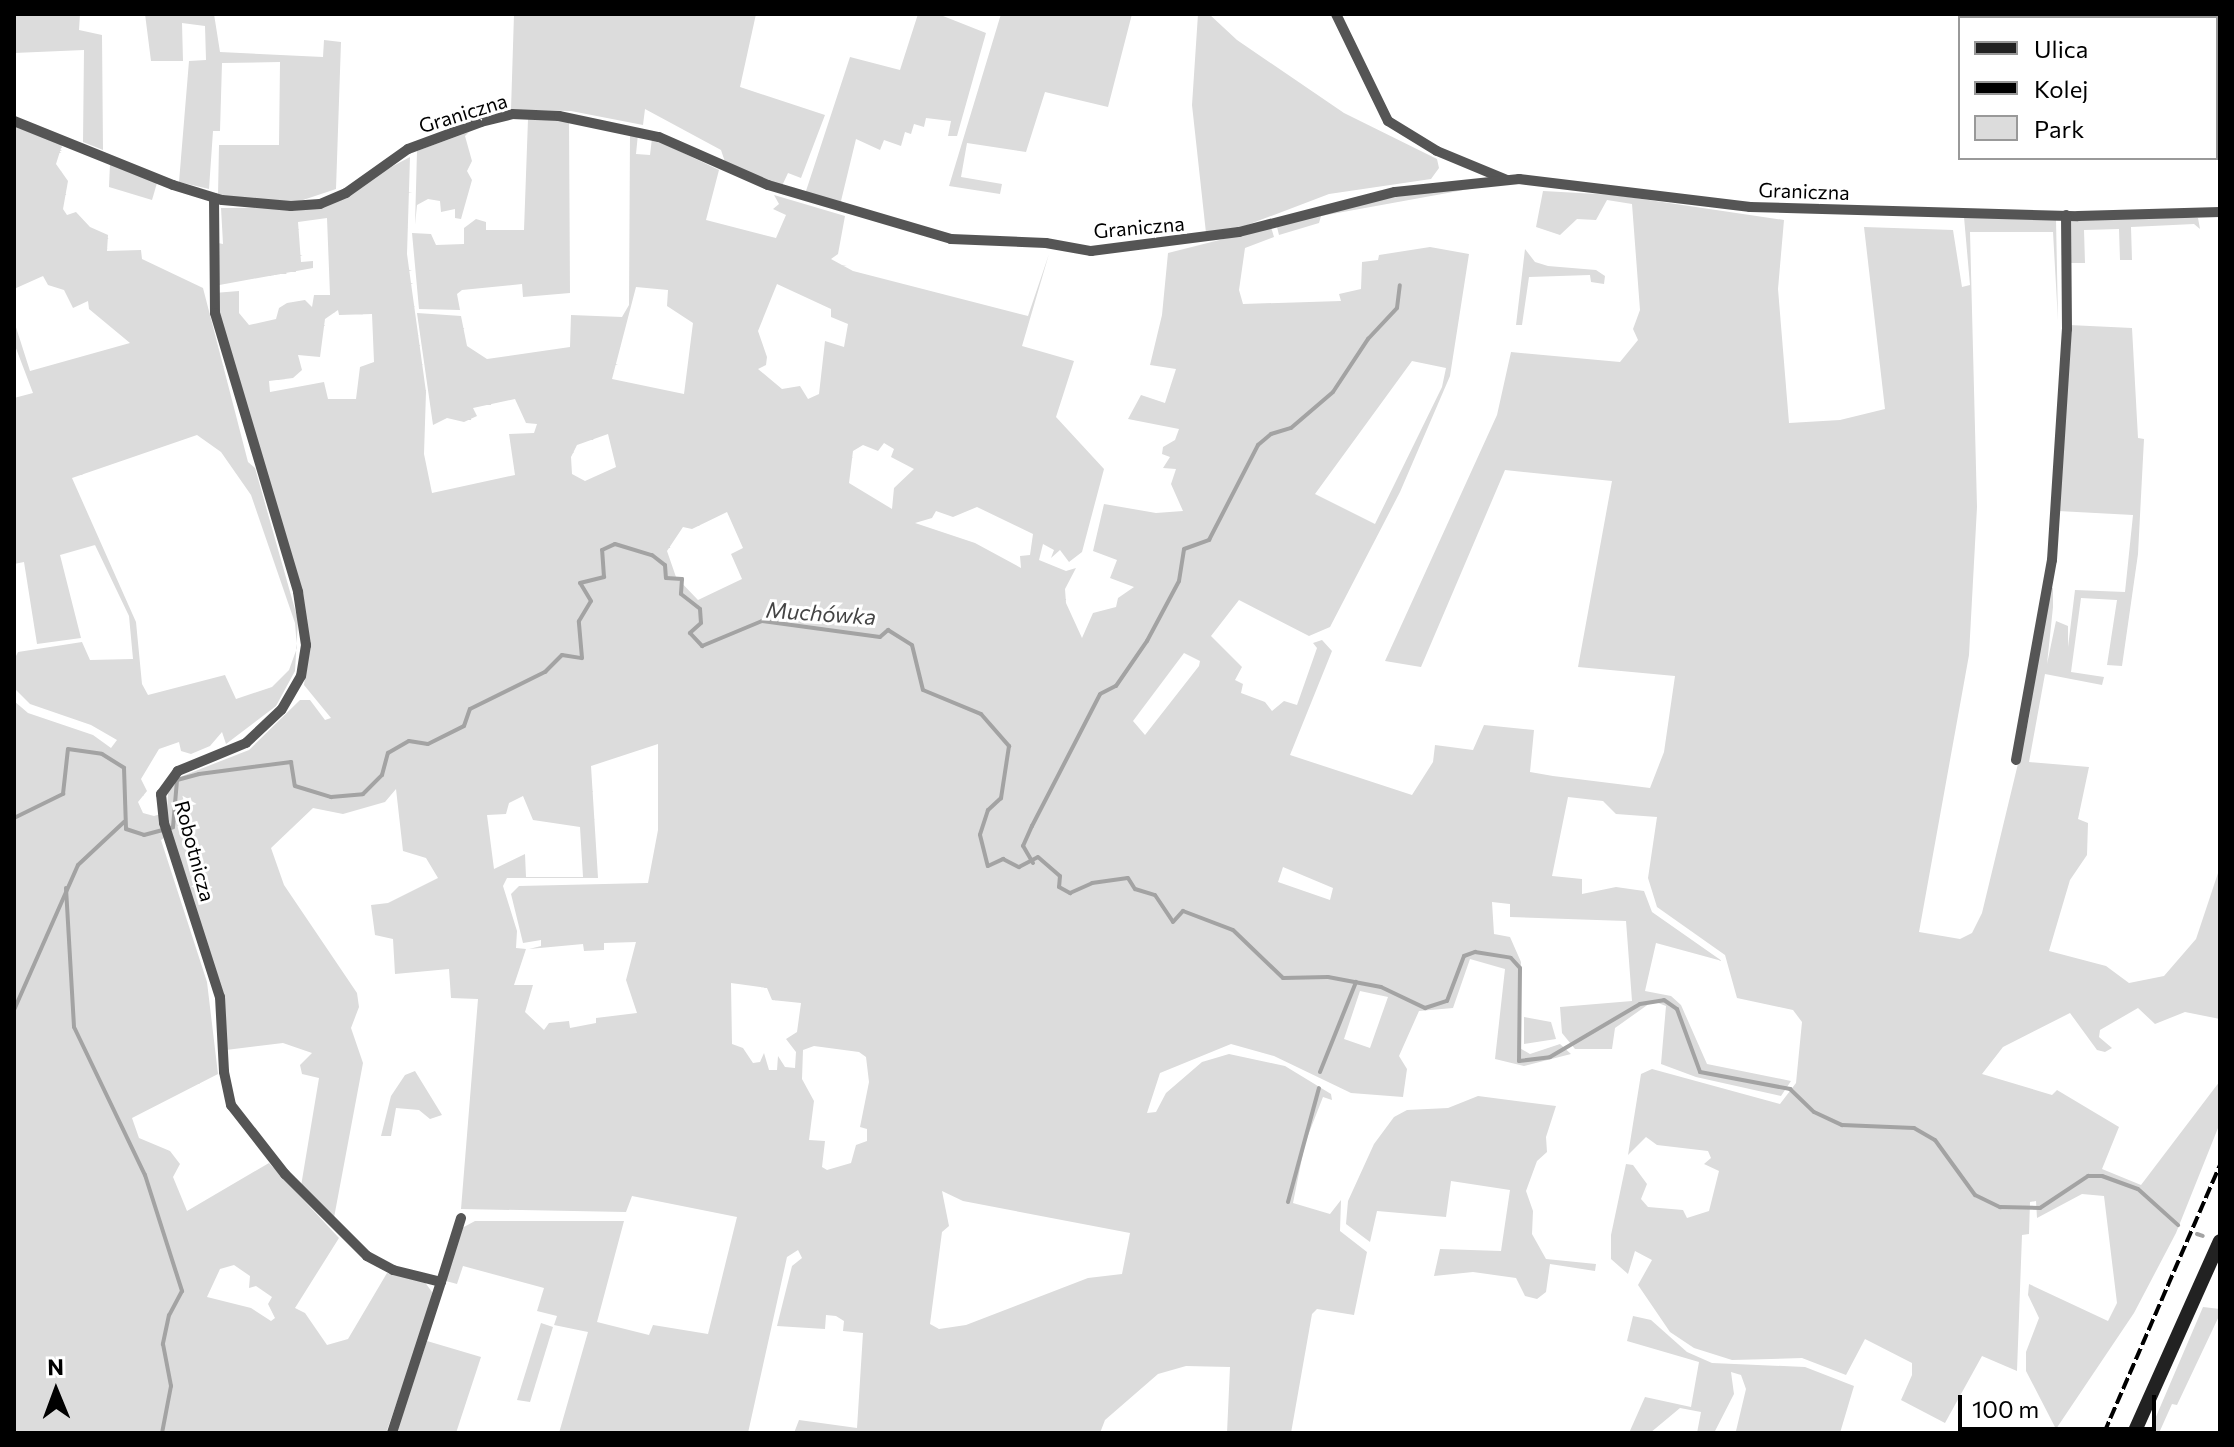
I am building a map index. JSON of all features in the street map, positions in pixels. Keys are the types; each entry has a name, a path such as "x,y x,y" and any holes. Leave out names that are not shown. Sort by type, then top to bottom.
{"street":[{"path":"1336,14 1388,121 1437,151 1507,180"},
{"name":"Graniczna","path":"14,121 214,198 262,206 320,204 346,193 408,149 512,114 636,131 768,185 951,239 1046,243 1091,251 1239,232 1395,192 1507,180 1578,183 1750,207 2066,215 2220,212"},
{"name":"Robotnicza","path":"214,198 215,313 298,592 306,645 301,676 281,710 246,743 178,771 161,794 164,823 220,997 224,1072 231,1105 285,1174 367,1256 393,1270 441,1282"},
{"path":"2016,760 2052,560 2067,329 2066,215"},
{"path":"392,1433 461,1218"},
{"path":"2134,1433 2216,1260 2220,1241"}],"green space":[{"path":"14,14 80,14 79,30 102,35 103,150 83,142 84,50 14,53"},
{"path":"145,14 214,14 220,52 323,57 324,40 341,42 336,189 300,201 267,203 218,195 219,145 279,145 280,62 222,63 220,131 213,131 209,189 179,182 189,61 206,60 205,26 182,23 183,61 151,61"},
{"path":"514,14 756,14 740,87 825,115 801,178 788,173 781,188 725,162 721,150 645,109 643,125 571,111 511,110"},
{"path":"918,14 938,14 986,33 957,136 948,136 951,121 926,118 924,127 914,124 911,134 905,132 901,146 884,140 880,150 856,139 841,201 852,209 805,194 850,57 900,70"},
{"path":"1001,14 1132,14 1108,107 1045,92 1026,152 967,143 961,177 1002,184 1000,194 949,186"},
{"path":"1198,14 1209,14 1237,40 1344,113 1437,159 1439,168 1431,179 1329,194 1242,227 1206,233 1192,105"},
{"path":"528,119 569,121 570,293 523,297 522,284 462,290 457,294 460,310 419,309 412,233 431,234 436,245 464,244 464,228 476,219 486,222 486,230 524,230"},
{"path":"14,126 62,145 56,164 68,181 63,209 67,215 76,212 90,227 108,235 107,251 141,250 142,259 203,288 248,462 255,468 298,620 297,643 295,623 251,495 221,452 197,435 72,478 136,622 142,684 148,695 225,675 236,699 272,687 289,670 296,650 295,671 276,706 226,744 222,732 210,746 191,754 181,751 179,742 159,749 141,779 147,791 138,802 143,813 154,816 167,812 168,793 180,777 249,750 300,700 310,700 325,720 331,718 304,685 308,646 214,293 239,291 239,313 249,325 276,319 279,308 287,303 305,300 312,307 314,295 330,295 327,218 298,222 301,262 313,261 313,268 214,286 213,242 223,244 221,208 316,207 410,157 407,254 426,392 424,454 432,493 515,475 509,434 534,433 537,424 526,423 515,399 473,408 477,416 464,422 447,418 433,425 417,313 461,316 467,346 487,359 570,347 571,315 622,317 629,305 630,133 638,134 636,154 650,155 652,138 719,170 706,220 776,238 786,215 773,209 779,204 774,195 845,216 838,254 831,259 853,271 1028,316 1049,254 1022,346 1074,361 1056,417 1104,469 1082,552 1069,562 1060,550 1051,558 1054,550 1043,544 1039,560 1066,571 1076,568 1065,589 1066,603 1082,638 1093,613 1116,607 1118,598 1134,587 1110,578 1117,560 1093,551 1104,504 1156,513 1183,511 1171,484 1176,469 1163,468 1170,457 1162,454 1163,447 1175,440 1179,429 1128,419 1141,395 1165,403 1176,369 1150,365 1162,315 1168,253 1271,227 1274,237 1245,248 1239,290 1243,304 1341,301 1339,294 1361,289 1362,262 1378,260 1379,255 1430,247 1469,254 1450,376 1400,492 1330,627 1309,636 1239,600 1211,636 1242,667 1235,680 1243,684 1241,693 1265,702 1272,711 1284,701 1297,705 1317,648 1313,643 1322,640 1332,651 1290,755 1412,795 1433,762 1435,745 1473,750 1484,725 1534,730 1530,772 1650,788 1664,752 1675,676 1578,667 1612,481 1505,470 1421,667 1385,661 1497,415 1511,352 1620,362 1638,340 1633,329 1640,310 1632,204 1607,200 1596,220 1577,219 1560,235 1536,227 1543,191 1615,195 1784,220 1778,289 1789,423 1840,420 1885,409 1864,227 1953,230 1962,287 1970,285 1964,217 2056,219 2058,321 2053,232 1970,232 1977,507 1969,655 1919,932 1960,939 1972,933 1982,913 2029,718 2048,587 2053,588 2053,607 2047,664 2056,621 2068,626 2068,647 2075,590 2125,592 2133,515 2058,511 2069,325 2132,328 2138,438 2144,439 2138,554 2122,666 2107,665 2117,600 2081,598 2071,672 2104,677 2102,685 2045,674 2029,762 2089,767 2078,819 2088,823 2087,855 2070,880 2049,951 2106,966 2129,983 2164,976 2196,939 2220,867 2220,1019 2185,1012 2155,1024 2138,1008 2100,1030 2099,1037 2112,1048 2105,1052 2097,1050 2070,1013 2003,1047 1982,1074 2052,1095 2057,1090 2119,1127 2102,1169 2141,1185 2220,1081 2220,1123 2176,1233 2134,1313 2056,1429 2026,1371 2026,1352 2039,1318 2028,1295 2029,1284 2108,1321 2117,1303 2104,1196 2082,1194 2037,1218 2036,1201 2030,1202 2029,1234 2022,1235 2017,1371 1982,1356 1945,1423 1901,1400 1912,1375 1912,1363 1865,1339 1846,1375 1802,1358 1732,1360 1694,1348 1670,1332 1638,1285 1652,1260 1635,1251 1628,1274 1611,1259 1611,1235 1626,1164 1633,1165 1647,1184 1641,1199 1648,1207 1683,1210 1687,1218 1709,1211 1719,1171 1704,1164 1711,1158 1708,1151 1657,1145 1646,1137 1628,1155 1641,1074 1652,1069 1780,1104 1796,1083 1802,1022 1793,1010 1737,998 1725,955 1657,907 1648,878 1657,817 1616,814 1603,801 1568,797 1552,876 1582,879 1582,894 1616,887 1644,891 1652,912 1722,961 1656,943 1645,991 1671,996 1681,1005 1707,1064 1791,1081 1781,1096 1696,1077 1661,1064 1666,1006 1653,1001 1615,1028 1612,1049 1575,1049 1562,1033 1560,1007 1632,1001 1626,921 1510,917 1510,904 1492,902 1494,934 1510,937 1521,962 1518,1047 1530,1054 1560,1044 1571,1054 1524,1066 1495,1059 1505,969 1470,959 1453,1008 1419,1011 1399,1056 1407,1069 1403,1097 1351,1093 1274,1056 1231,1044 1160,1073 1147,1113 1156,1112 1166,1093 1202,1062 1229,1054 1285,1066 1331,1094 1332,1100 1323,1097 1305,1143 1293,1203 1330,1214 1341,1200 1340,1231 1367,1252 1354,1315 1317,1309 1312,1314 1291,1433 1227,1433 1230,1367 1186,1366 1158,1374 1105,1420 1100,1433 794,1433 799,1420 857,1428 863,1333 843,1331 844,1321 826,1315 825,1329 777,1326 792,1266 802,1258 798,1250 787,1257 748,1433 559,1433 588,1332 554,1325 557,1316 537,1311 544,1288 463,1266 457,1284 446,1281 462,1228 475,1221 624,1221 597,1322 649,1335 653,1325 708,1334 737,1217 632,1196 626,1212 461,1209 478,999 451,998 449,969 395,974 393,939 375,935 371,905 388,903 438,878 426,858 403,851 396,789 385,802 343,814 313,808 271,848 284,885 357,993 359,1007 351,1028 363,1063 333,1223 301,1186 319,1078 302,1074 300,1065 312,1053 283,1043 226,1050 221,997 169,834 161,840 207,982 218,1074 132,1118 139,1138 170,1151 180,1164 173,1177 187,1211 269,1163 339,1238 295,1308 305,1313 327,1345 348,1339 387,1273 424,1281 432,1292 431,1305 386,1433 14,1433 14,701 28,713 93,735 111,748 117,740 91,725 30,704 14,688 14,660 18,652 82,642 90,660 133,659 129,616 95,545 60,555 81,638 37,644 24,562 14,564 14,398 33,393 14,343 14,321 30,371 130,343 89,309 88,301 73,308 64,290 48,285 43,276 14,289","holes":["777,284 831,309 831,317 848,324 844,347 825,341 819,394 808,399 800,386 782,389 758,369 766,365 767,357 758,331","636,287 668,290 667,306 693,323 684,394 612,379","338,310 339,315 372,314 374,362 360,367 356,399 328,399 324,382 270,392 269,381 293,378 302,370 298,355 320,357 325,319","1412,361 1446,368 1442,387 1375,524 1315,494","608,434 616,467 585,481 572,474 571,457 577,445","884,443 894,449 891,457 914,469 894,488 892,509 849,483 853,451 863,445 878,451","977,507 1033,534 1030,555 1020,556 1021,568 975,543 915,523 932,518 936,511 953,517","727,512 743,548 731,554 742,579 698,600 676,577 667,551 683,527 692,529","1184,653 1200,661 1145,735 1133,721","658,744 658,830 648,883 519,886 511,894 523,943 541,940 541,946 529,949 583,944 584,951 604,950 604,943 636,942 626,980 637,1013 596,1018 596,1023 570,1028 569,1021 549,1023 544,1030 525,1012 533,985 514,985 526,949 516,948 517,931 503,886 507,878 598,878 591,766","523,796 533,820 580,827 583,877 526,877 525,854 494,869 487,815 506,814 509,803","1283,867 1333,888 1330,900 1278,882","731,983 767,988 772,1000 801,1003 797,1032 786,1039 796,1052 795,1068 785,1067 778,1056 777,1070 769,1070 764,1053 760,1062 753,1063 743,1048 732,1044","1360,991 1388,997 1370,1048 1344,1039","814,1046 859,1052 866,1057 869,1082 860,1127 867,1129 867,1141 856,1145 851,1163 827,1170 822,1167 825,1141 809,1140 814,1101 802,1079 803,1050","942,1191 963,1201 1130,1233 1122,1274 1088,1278 966,1325 939,1329 930,1324 942,1232 949,1226","234,1265 250,1276 249,1288 256,1286 272,1297 268,1304 275,1318 271,1321 251,1308 207,1297 220,1269"]},
{"path":"469,132 465,136 472,161 467,171 472,180 461,219 455,218 455,209 441,212 440,201 428,199 417,205 415,225 417,151"},
{"path":"110,164 157,183 152,200 109,187"},
{"path":"1475,188 1321,216 1319,223 1279,235 1277,227 1376,198"},
{"path":"2198,218 2200,229 2194,224 2131,227 2132,260 2120,260 2119,229 2084,230 2085,263 2068,263 2067,223 2073,219"},
{"path":"1525,249 1535,262 1548,266 1596,270 1605,276 1604,284 1591,282 1590,275 1529,277 1522,325 1516,325"},
{"path":"1524,1017 1551,1022 1556,1039 1524,1044"},
{"path":"415,1071 442,1115 430,1119 419,1110 396,1108 391,1136 381,1136 391,1096 405,1075"},
{"path":"1478,1096 1556,1106 1546,1137 1547,1152 1537,1161 1526,1191 1533,1211 1532,1234 1546,1259 1596,1264 1595,1271 1550,1264 1546,1292 1537,1299 1525,1296 1516,1278 1473,1272 1434,1276 1440,1249 1501,1251 1510,1190 1451,1181 1446,1217 1377,1211 1370,1242 1346,1224 1348,1201 1374,1144 1394,1117 1407,1110 1448,1108"},
{"path":"2203,1307 2220,1309 2220,1314 2177,1405 2172,1404 2159,1433 2149,1433"},
{"path":"1633,1316 1651,1320 1687,1352 1712,1363 1805,1367 1854,1386 1840,1433 1736,1431 1746,1389 1741,1375 1731,1372 1734,1394 1714,1433 1697,1433 1701,1412 1680,1408 1650,1433 1629,1433 1645,1397 1691,1407 1699,1362 1627,1341"},
{"path":"541,1323 553,1327 530,1402 517,1400"},
{"path":"427,1341 481,1357 456,1433 396,1433"}],"waterway":[{"path":"1033,863 1023,846 1032,826 1100,694 1116,686 1147,641 1179,581 1184,549 1209,540 1258,445 1271,434 1291,428 1333,392 1368,339 1397,308 1400,285"},
{"name":"Muchówka","path":"14,818 63,794 68,749 102,754 124,768 126,829 144,835 173,827 177,780 199,774 291,762 295,786 331,797 363,794 382,775 388,753 409,741 428,744 464,726 470,709 545,672 562,655 582,658 579,621 591,601 580,583 604,577 602,550 615,544 652,555 665,565 666,578 682,579 681,594 700,609 701,623 690,633 702,646 762,621 880,637 888,630 912,645 923,690 981,714 1009,746 1001,798 988,810 980,835 988,866 1003,859 1019,867 1038,857 1060,876 1059,887 1070,893 1092,883 1128,878 1135,889 1155,895 1173,922 1183,911 1233,930 1283,978 1328,977 1381,987 1425,1008 1447,1001 1464,956 1475,952 1511,958 1520,968 1519,1061 1550,1057 1640,1004 1664,1000 1677,1009 1700,1072 1790,1089 1814,1112 1842,1125 1914,1128 1935,1140 1975,1195 2000,1207 2040,1208 2088,1176 2102,1176 2138,1189 2178,1225"},
{"path":"14,1010 78,865 124,822"},
{"path":"66,888 74,1027 145,1175 182,1291 169,1315 163,1344 171,1386 162,1433"},
{"path":"1320,1072 1356,982"},
{"path":"1288,1202 1319,1088"},
{"path":"2197,1234 2203,1236"}],"railway":[{"path":"2104,1433 2220,1165"}]}
